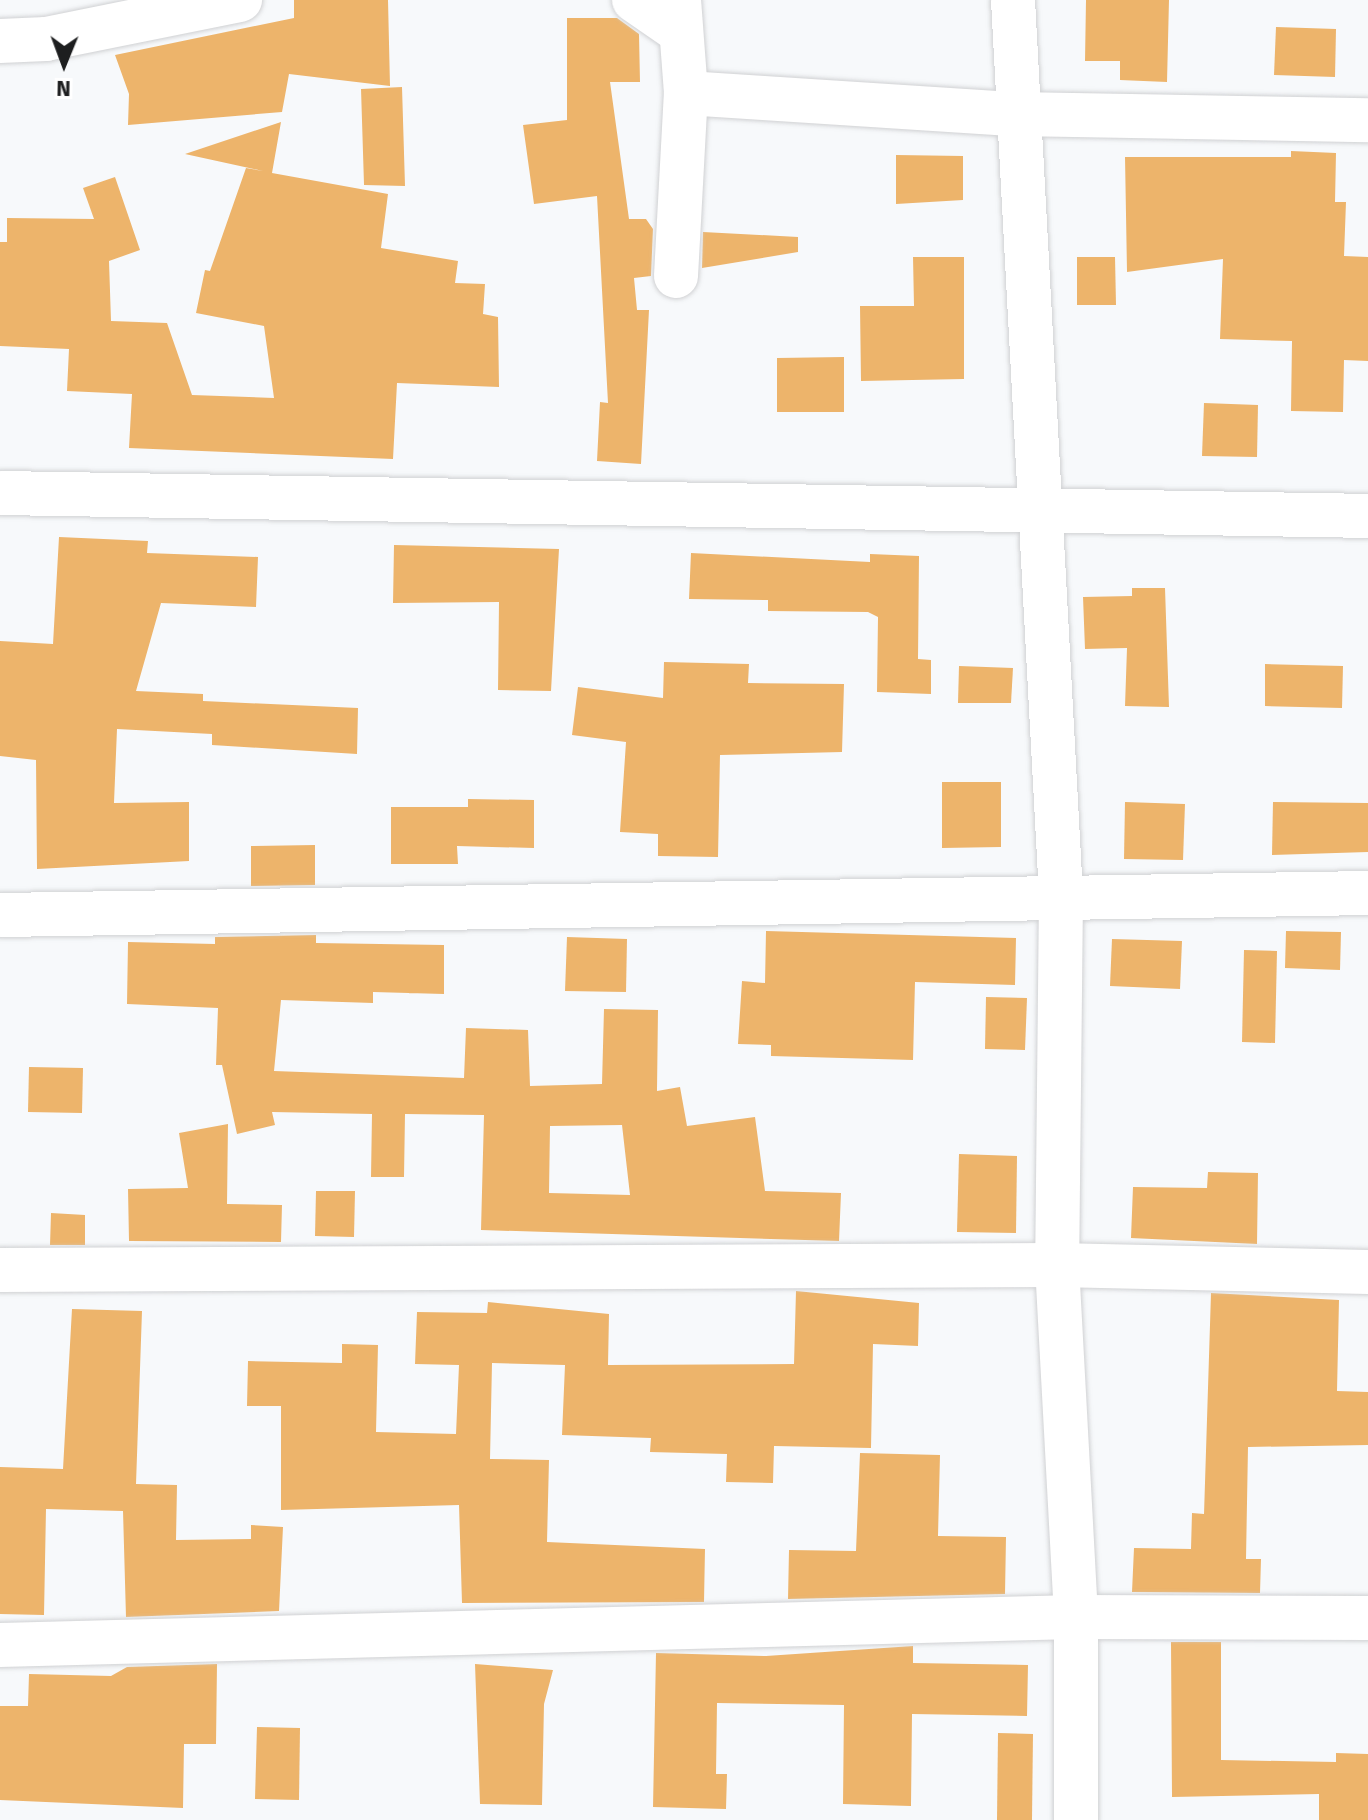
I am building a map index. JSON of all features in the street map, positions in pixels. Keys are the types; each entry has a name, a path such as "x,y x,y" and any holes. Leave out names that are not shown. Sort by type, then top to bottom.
{"street":[{"path":"0,41 46,39 240,0"},
{"path":"634,0 679,16 686,93 676,276"},
{"path":"1013,0 1015,114 1061,896 1057,1265 1076,1617 1076,1820"},
{"path":"686,93 1015,114 1368,120"},
{"path":"0,493 1368,516"},
{"path":"0,915 1368,893"},
{"path":"0,1270 1057,1265 1368,1272"},
{"path":"0,1645 1076,1617 1368,1618"}],"building":[{"path":"294,0 388,0 390,86 289,74 282,112 128,125 129,94 115,55 294,18"},
{"path":"1086,0 1169,0 1167,82 1120,80 1120,61 1085,61"},
{"path":"567,18 617,18 639,34 640,82 610,82 629,219 646,219 653,229 651,276 634,278 637,310 649,310 641,464 597,461 600,402 608,403 597,196 534,204 523,125 567,120"},
{"path":"1276,27 1336,29 1335,77 1274,75"},
{"path":"402,87 405,186 364,185 361,89"},
{"path":"281,122 272,173 388,194 381,248 458,261 455,283 485,284 483,314 498,317 499,387 397,383 393,459 129,448 132,394 67,391 69,349 0,346 0,242 7,242 7,218 94,219 83,188 115,177 140,250 109,261 111,321 167,323 192,395 274,398 264,326 196,313 205,270 210,271 246,168 263,171 185,154"},
{"path":"1291,151 1336,153 1335,202 1346,202 1344,256 1368,257 1368,361 1344,360 1343,412 1291,411 1292,341 1220,339 1223,259 1127,272 1125,157 1291,157"},
{"path":"896,155 963,156 963,200 896,204"},
{"path":"703,232 798,237 798,252 702,268"},
{"path":"913,257 964,257 964,379 861,381 860,306 914,306"},
{"path":"1077,257 1115,257 1116,305 1077,305"},
{"path":"844,357 844,412 777,412 777,358"},
{"path":"1204,403 1258,405 1257,457 1202,456"},
{"path":"59,537 148,541 147,553 258,557 256,607 161,603 136,691 203,694 203,701 358,708 357,754 212,745 212,734 117,729 114,803 189,802 189,861 37,869 36,760 0,756 0,641 53,644"},
{"path":"394,545 559,549 551,691 498,690 499,602 393,603"},
{"path":"691,553 870,562 870,554 919,556 918,659 931,660 931,694 877,692 878,617 868,612 768,611 768,600 689,599"},
{"path":"1132,588 1165,588 1169,707 1125,706 1127,648 1085,649 1083,597 1132,596"},
{"path":"664,662 749,664 748,683 844,684 842,752 720,755 718,857 658,856 658,834 620,832 626,742 572,735 578,687 663,698"},
{"path":"1265,664 1343,666 1342,708 1265,706"},
{"path":"959,666 1013,668 1011,703 958,703"},
{"path":"942,782 1001,782 1001,847 942,848"},
{"path":"468,799 534,800 534,848 457,846 458,864 391,864 391,807 468,807"},
{"path":"1125,802 1185,804 1183,860 1124,859"},
{"path":"1273,802 1368,803 1368,852 1272,855"},
{"path":"315,845 315,885 251,886 251,846"},
{"path":"766,931 1016,938 1015,985 915,982 913,1060 771,1056 771,1045 738,1044 742,981 765,983"},
{"path":"1286,931 1341,932 1340,970 1285,968"},
{"path":"316,935 316,943 444,945 444,994 373,992 373,1003 281,1000 274,1071 464,1078 466,1028 528,1030 530,1086 602,1084 604,1009 658,1010 657,1091 680,1087 687,1126 755,1117 765,1191 841,1193 839,1241 481,1230 484,1115 405,1114 404,1177 371,1177 372,1114 272,1112 275,1125 237,1134 222,1065 216,1065 218,1008 127,1004 128,942 215,944 215,937","holes":["622,1125 630,1195 549,1193 550,1126"]},
{"path":"567,937 627,939 626,992 565,991"},
{"path":"1112,939 1182,941 1180,989 1110,986"},
{"path":"1244,950 1277,951 1275,1043 1242,1042"},
{"path":"986,997 1027,998 1025,1050 985,1049"},
{"path":"29,1067 83,1068 82,1113 28,1112"},
{"path":"228,1124 227,1204 282,1205 281,1242 129,1241 128,1189 188,1188 179,1133"},
{"path":"959,1154 1017,1156 1016,1233 957,1232"},
{"path":"1208,1172 1258,1173 1257,1244 1131,1238 1133,1187 1207,1188"},
{"path":"316,1191 355,1191 354,1237 315,1236"},
{"path":"51,1213 85,1215 85,1245 50,1245"},
{"path":"796,1291 919,1303 918,1346 873,1344 871,1448 774,1446 773,1483 726,1482 727,1454 650,1452 651,1438 562,1435 565,1365 492,1363 490,1459 549,1460 547,1542 705,1549 704,1602 462,1603 459,1505 281,1510 281,1406 247,1406 248,1361 342,1363 342,1344 378,1345 376,1432 456,1434 459,1365 415,1364 417,1312 487,1313 488,1302 609,1314 608,1365 794,1364"},
{"path":"1211,1293 1339,1300 1337,1391 1368,1392 1368,1445 1248,1447 1246,1559 1261,1559 1260,1593 1132,1592 1134,1548 1191,1549 1192,1513 1204,1514"},
{"path":"72,1309 142,1311 136,1484 177,1485 176,1540 251,1539 251,1525 283,1527 279,1611 126,1617 123,1511 46,1509 44,1615 0,1614 0,1467 63,1469"},
{"path":"860,1453 940,1455 938,1536 1006,1537 1005,1594 788,1599 789,1550 856,1551"},
{"path":"1171,1642 1221,1642 1221,1760 1336,1762 1336,1753 1368,1754 1368,1820 1319,1820 1319,1794 1172,1797"},
{"path":"913,1646 913,1663 1028,1665 1027,1716 912,1714 911,1806 843,1804 844,1705 717,1703 716,1774 727,1774 726,1809 653,1807 656,1653 766,1656"},
{"path":"217,1664 216,1744 184,1744 183,1808 0,1800 0,1706 28,1706 29,1674 111,1676 127,1667"},
{"path":"475,1664 553,1670 544,1704 542,1805 480,1804"},
{"path":"257,1727 300,1728 299,1800 255,1799"},
{"path":"998,1733 1033,1734 1032,1820 997,1820"}]}
